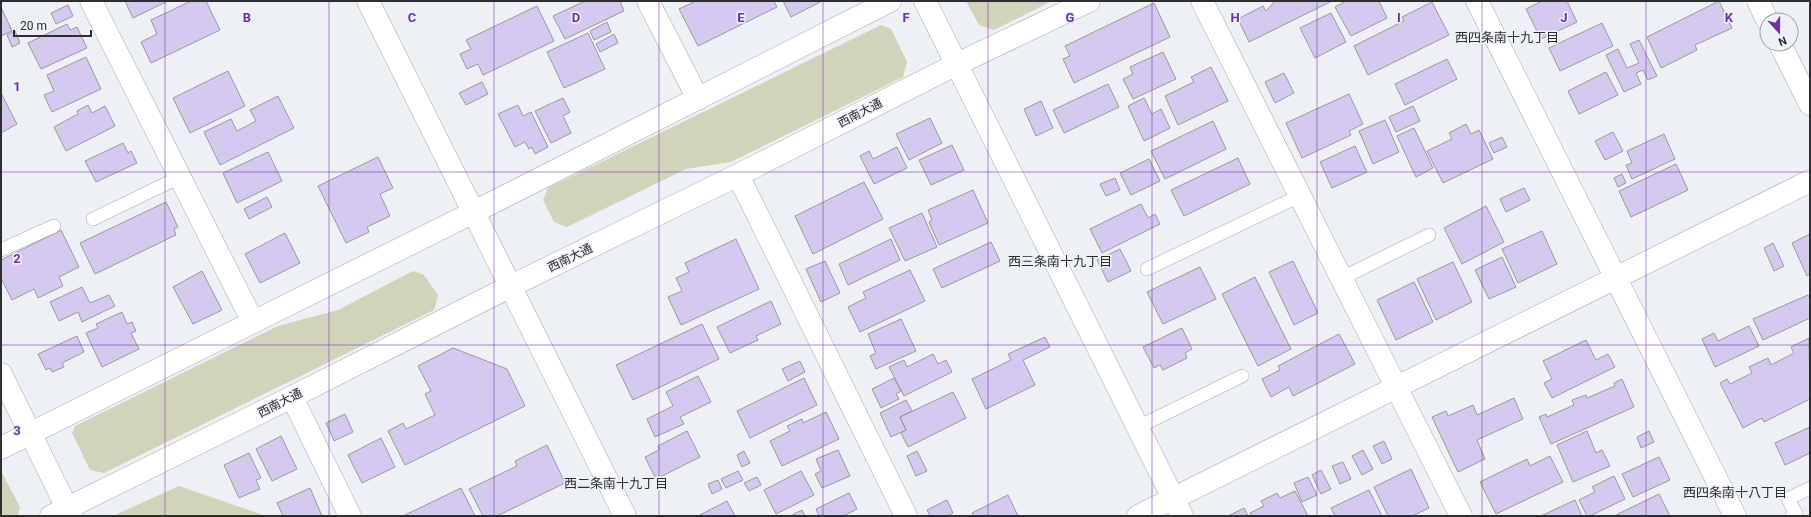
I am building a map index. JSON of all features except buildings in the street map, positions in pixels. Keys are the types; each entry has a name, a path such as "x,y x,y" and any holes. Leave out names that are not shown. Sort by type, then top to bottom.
{"street":[{"path":"91,1 253,322"},
{"path":"368,1 625,516"},
{"path":"648,1 698,99"},
{"path":"1,448 474,212 890,1"},
{"path":"925,1 1177,507"},
{"name":"西南大通","path":"63,513 510,286 738,175 957,64 1089,1"},
{"path":"1202,1 1461,516"},
{"path":"1477,1 1734,516"},
{"path":"1758,1 1763,12"},
{"path":"1784,52 1810,104"},
{"path":"738,175 906,516"},
{"path":"1138,516 1177,507 1396,386 1810,181"},
{"path":"1,374 30,433 63,513"},
{"path":"292,397 350,516"}],"lane":[{"path":"93,219 180,177"},
{"path":"1147,269 1299,196"},
{"path":"1,250 54,226"},
{"path":"1342,278 1429,234"},
{"path":"1138,427 1242,376"},
{"path":"1792,516 1796,514 1788,499 1810,488"}],"green space":[{"path":"966,1 1052,1 994,30 979,25"},
{"path":"881,25 891,29 907,62 903,77 731,162 686,169 567,227 554,222 543,200 548,188"},
{"path":"413,271 424,275 438,295 434,310 104,473 90,470 72,433 75,426 278,326 338,310"},
{"path":"1,471 20,507 18,516 1,516"},
{"path":"179,486 266,516 113,516"}],"district":[{"name":"西四条南十九丁目","path":"1507,37"},
{"name":"西三条南十九丁目","path":"1060,261"},
{"name":"西二条南十九丁目","path":"616,483"},
{"name":"西四条南十八丁目","path":"1735,492"}]}
